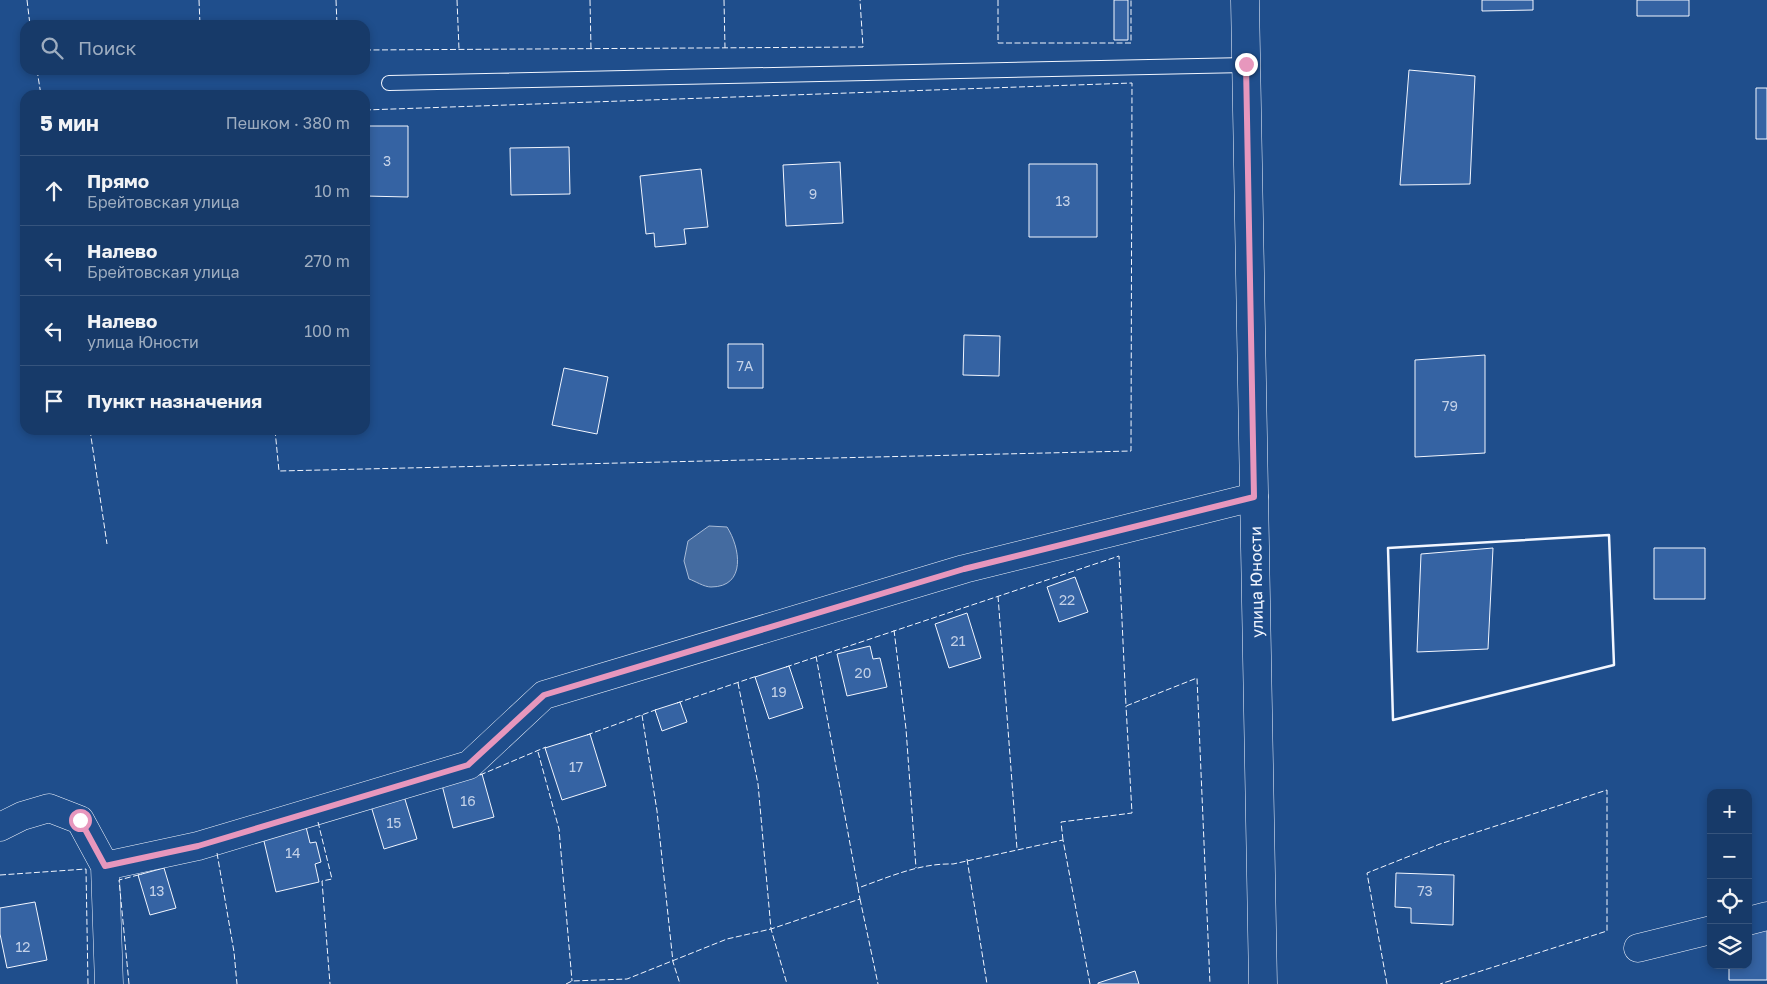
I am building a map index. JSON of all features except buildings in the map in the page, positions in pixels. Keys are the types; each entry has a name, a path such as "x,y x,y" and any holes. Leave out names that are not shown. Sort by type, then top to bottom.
{"street":[{"name":"улица Юности","path":"1245,0 1263,984"},
{"path":"105,866 198,846 468,765 544,695 964,569 1254,497"},
{"path":"0,827 22,816 49,808 80,820 105,866 109,984"},
{"path":"1752,920 1767,916"},
{"path":"1638,948 1707,931"}],"lane":[{"path":"389,83 1246,64"}],"water":[{"path":"709,526 727,527 732,535 737,555 735,573 731,580 723,585 711,587 689,579 684,561 688,541"}],"fence":[{"path":"27,0 29,20"},
{"path":"199,0 200,20"},
{"path":"336,0 337,20"},
{"path":"457,0 459,49"},
{"path":"590,0 591,49"},
{"path":"724,0 725,48"},
{"path":"370,50 863,47 860,0"},
{"path":"998,0 998,43 1131,43 1131,0"},
{"path":"38,75 40,90"},
{"path":"275,435 279,471 1131,451 1132,83 370,110"},
{"path":"91,435 107,544"},
{"path":"786,667 1119,556 1126,706 1197,678 1210,984"},
{"path":"998,596 1017,849"},
{"path":"894,630 906,729 916,868"},
{"path":"816,656 858,888"},
{"path":"677,703 757,676"},
{"path":"738,683 758,784 771,929 787,984"},
{"path":"1063,840 1061,822 1132,813 1126,706"},
{"path":"587,735 658,709"},
{"path":"642,715 657,811 673,962 680,984"},
{"path":"480,775 546,747"},
{"path":"538,752 559,829 572,981"},
{"path":"1387,984 1367,873 1440,844 1607,790 1607,931 1440,984"},
{"path":"318,822 332,879 322,881 330,984"},
{"path":"566,984 572,981 627,979 727,939 771,929 860,899 858,888 905,871 941,864 953,864 1063,840 1090,984"},
{"path":"217,853 234,952 237,984"},
{"path":"967,859 987,984"},
{"path":"0,875 86,869 88,984"},
{"path":"129,984 119,880 142,874"},
{"path":"860,899 878,984"}],"wall":[{"path":"1609,535 1614,665 1393,720 1388,548 1609,535"}],"route":[{"path":"80,820 105,866 198,846 468,765 544,695 964,569 1254,497 1246,64"}]}
